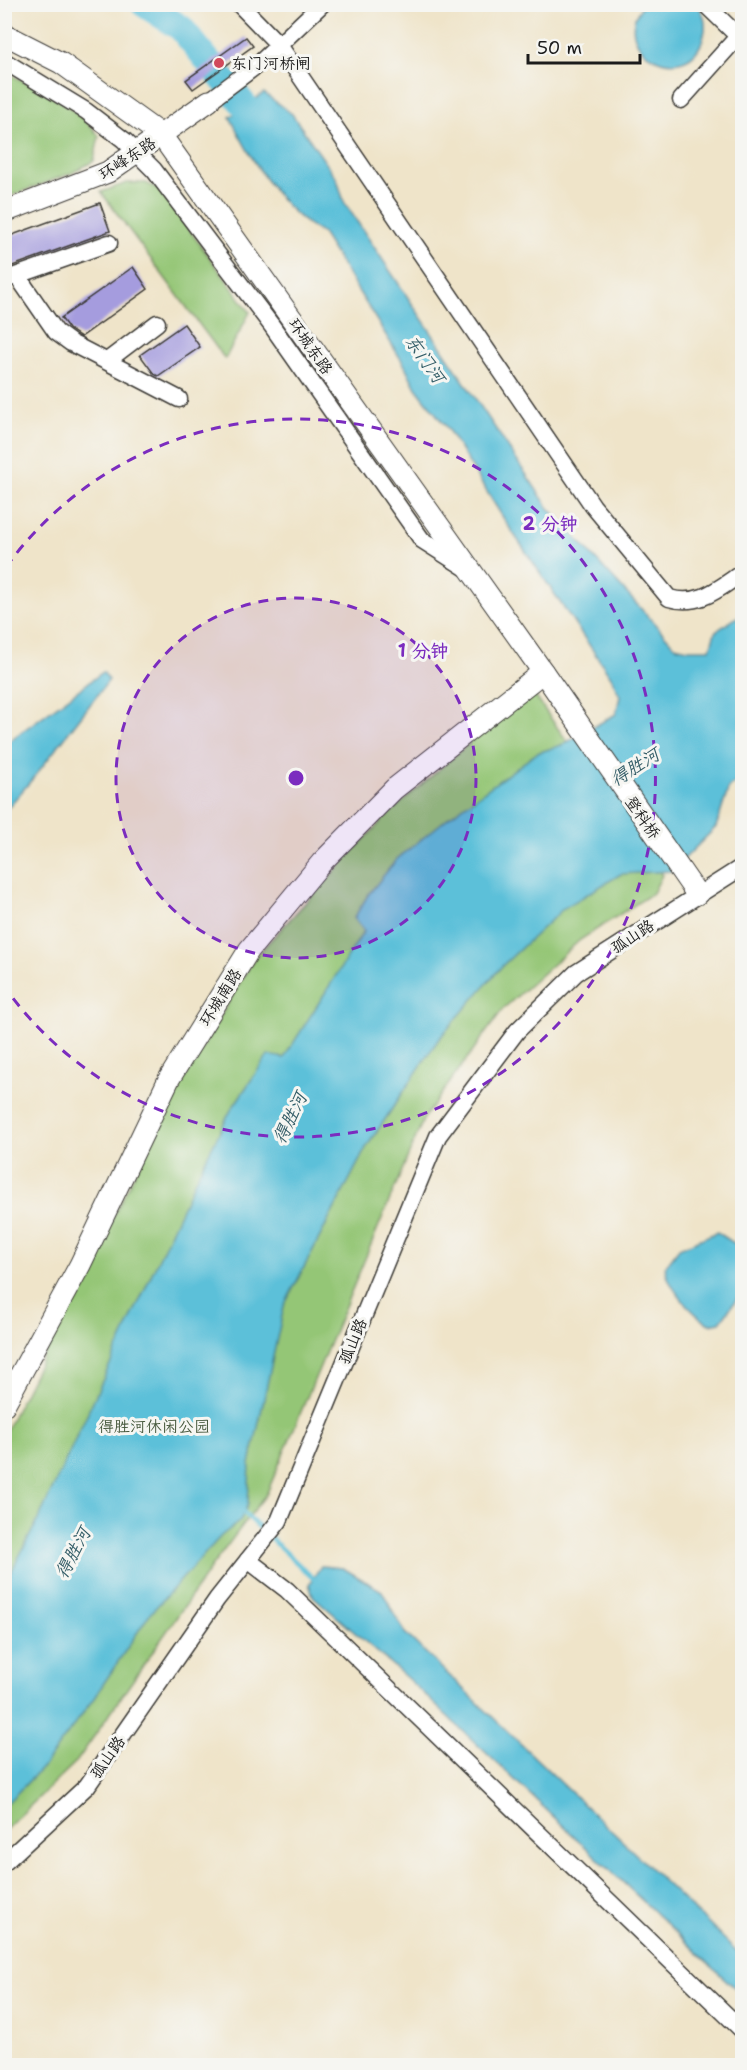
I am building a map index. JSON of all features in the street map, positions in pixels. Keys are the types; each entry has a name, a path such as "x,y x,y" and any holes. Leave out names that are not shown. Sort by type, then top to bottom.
{"main road":[{"name":"环城东路","path":"4,34 61,63 161,135 569,710"},
{"name":"环峰东路","path":"4,212 98,178 208,101"},
{"name":"环城南路","path":"4,1405 80,1265 169,1079 249,950 322,862 394,789 543,672"},
{"name":"登科桥","path":"569,710 697,894"}],"street":[{"path":"239,4 279,45 593,506 669,598 685,603 705,596 742,573"},
{"path":"208,101 261,62 322,4"},
{"path":"681,99 740,34 705,4"},
{"path":"4,61 86,111 137,152 187,210 258,306 422,540 471,571"},
{"path":"109,243 11,279 56,332 179,399"},
{"path":"106,361 157,322"},
{"name":"孤山路","path":"4,1863 87,1786 217,1599 279,1521 438,1136 517,1031 576,973 742,867"},
{"path":"248,1560 287,1590 369,1673 742,2030"}],"green space":[{"path":"5,72 43,91 68,107 90,125 99,136 94,161 72,173 5,198"},
{"path":"127,183 146,183 159,189 250,312 225,359 101,192"},
{"name":"得胜河休闲公园","path":"530,689 662,875 653,893 580,940 503,1009 424,1118 267,1493 212,1566 77,1761 5,1830 5,1432 171,1102 255,957 384,818"}],"water":[{"path":"643,5 697,5 703,15 705,27 696,52 684,61 669,62 654,58 642,49 635,37 634,22"},
{"name":"得胜河休闲公园","path":"264,93 292,114 337,179 344,202 548,507 675,646 688,649 710,649 715,632 742,614 742,778 729,787 716,827 672,871 621,874 564,908 502,966 438,1040 366,1148 284,1306 250,1464 248,1504 240,1521 221,1536 149,1615 94,1698 43,1767 5,1805 5,1584 40,1516 197,1176 231,1110 268,1055 284,1058 364,931 354,918 368,895 397,859 449,817 537,753 562,745 616,714 620,696 611,677 509,527 447,428 416,388 404,364 322,233 293,212 280,198 247,150 230,117"},
{"path":"103,672 109,680 5,811 5,744"},
{"path":"717,1232 737,1245 742,1255 742,1292 720,1322 709,1324 682,1299 671,1283 665,1267 679,1248"},
{"path":"321,1566 343,1568 382,1591 405,1633 742,1956 742,1995 408,1679 313,1596 309,1584"}],"building":[{"name":"东门河桥闸","path":"246,37 253,46 193,89 186,80"},
{"path":"100,203 110,231 4,269 4,238"},
{"path":"133,267 148,289 81,337 69,329 61,318"},
{"path":"184,324 200,347 158,376 154,374 140,355"}],"waterway":[{"name":"东门河","path":"144,4 181,28 268,134"},
{"path":"241,1510 316,1581"}],"place":[{"name":"东门河桥闸","path":"219,63"}],"water label":[{"name":"得胜河","path":"635,767"},
{"name":"得胜河","path":"290,1118"},
{"name":"得胜河","path":"73,1553"}]}
